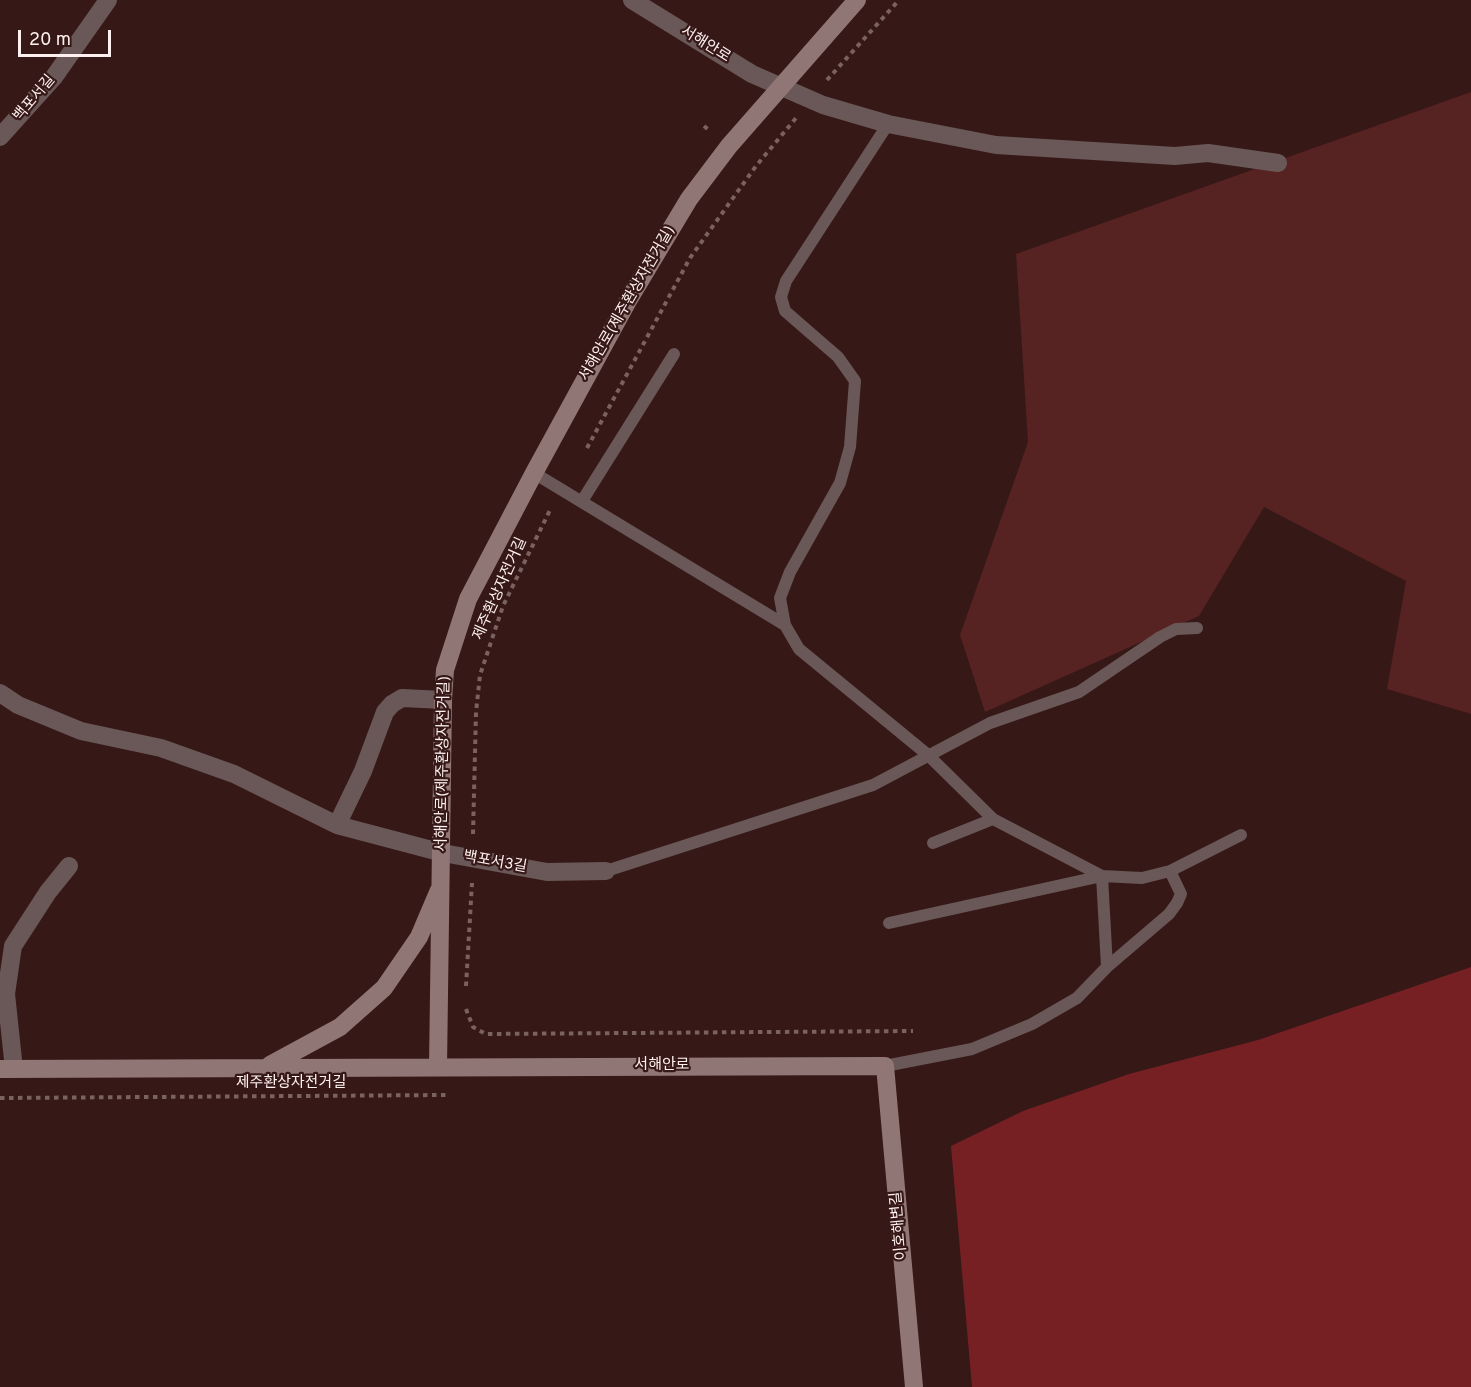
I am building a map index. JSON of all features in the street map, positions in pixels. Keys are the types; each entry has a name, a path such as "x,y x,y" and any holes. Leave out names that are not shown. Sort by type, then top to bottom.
{"street":[{"name":"백포서길","path":"0,137 54,77 108,0"},
{"name":"서해안로","path":"632,0 752,74 823,105 888,124 996,145 1175,156 1208,153 1278,163"},
{"name":"서해안로(제주환상자전거길)","path":"438,1067 443,700 445,670 468,600 534,472 662,242 723,155 779,87 857,0"},
{"name":"백포서3길","path":"0,693 18,705 81,731 161,748 234,774 337,825 442,853 547,872 606,871"},
{"path":"337,825 363,771 386,712 392,704 402,698 443,700"},
{"path":"69,866 48,892 13,946 6,994 7,1069 438,1067"},
{"path":"266,1067 340,1027 384,988 419,937 442,883"},
{"name":"서해안로","path":"438,1067 885,1066"},
{"name":"이호해변길","path":"885,1066 914,1387"}],"lane":[{"path":"888,124 786,280 781,297 785,310 837,357 855,381 850,447 840,483 783,589 780,598 785,624 799,649 928,755 993,819 1102,876"},
{"path":"582,501 674,354"},
{"path":"534,472 785,624"},
{"name":"백포서3길","path":"606,871 873,785 990,723 1079,692 1160,637 1176,629 1197,628"},
{"path":"933,843 993,819"},
{"path":"889,922 1102,876 1142,878 1170,871 1241,835"},
{"path":"885,1066 972,1049 1032,1024 1077,998 1107,967 1169,914 1180,894 1170,871"},
{"path":"1102,876 1107,967"}],"path":[{"path":"831,76 899,0"},
{"path":"584,452 690,258 756,166"},
{"name":"제주환상자전거길","path":"474,827 476,712 484,656 503,606 552,507"},
{"path":"466,988 472,884"},
{"path":"466,1000 469,1020 479,1032 486,1034 912,1031"},
{"name":"제주환상자전거길","path":"0,1098 452,1095"}],"shaded area":[{"path":"1471,92 1471,714 1387,689 1406,581 1264,507 1199,616 985,712 960,635 1028,442 1016,254"},
{"path":"1471,967 1471,1387 972,1387 951,1146 1023,1111 1129,1074 1258,1040"}]}
